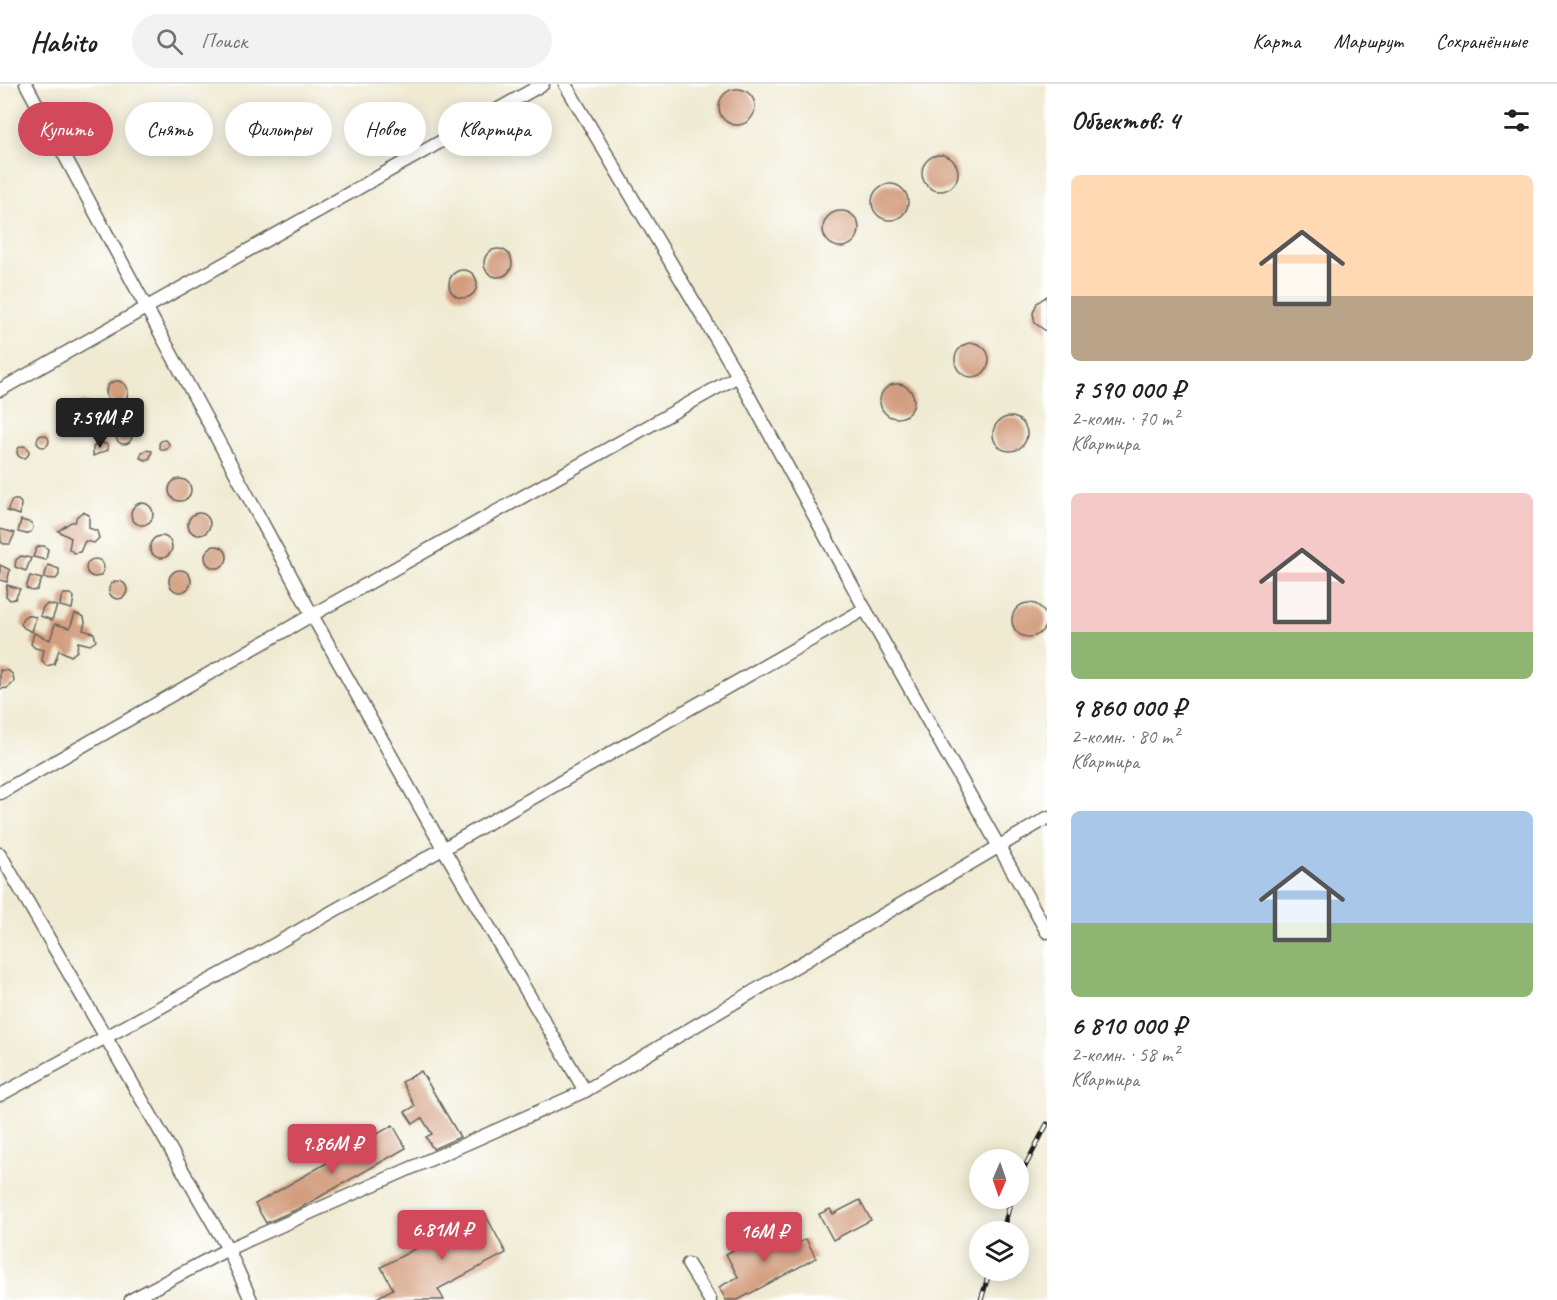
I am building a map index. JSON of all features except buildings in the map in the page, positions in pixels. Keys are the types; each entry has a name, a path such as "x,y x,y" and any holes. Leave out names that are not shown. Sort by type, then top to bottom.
{"lane":[{"path":"26,84 312,615 443,848 585,1091"},
{"path":"0,390 543,84"},
{"path":"565,84 738,376 865,609 1047,932"},
{"path":"0,793 738,376"},
{"path":"0,1095 256,954 865,609"},
{"path":"131,1300 228,1249 585,1091 1047,818"},
{"path":"0,854 228,1249 251,1300"},
{"path":"688,1264 710,1300"}],"railway":[{"path":"1029,1159 1047,1124"},
{"path":"1005,1221 1009,1209"},
{"path":"981,1300 987,1281"}]}
